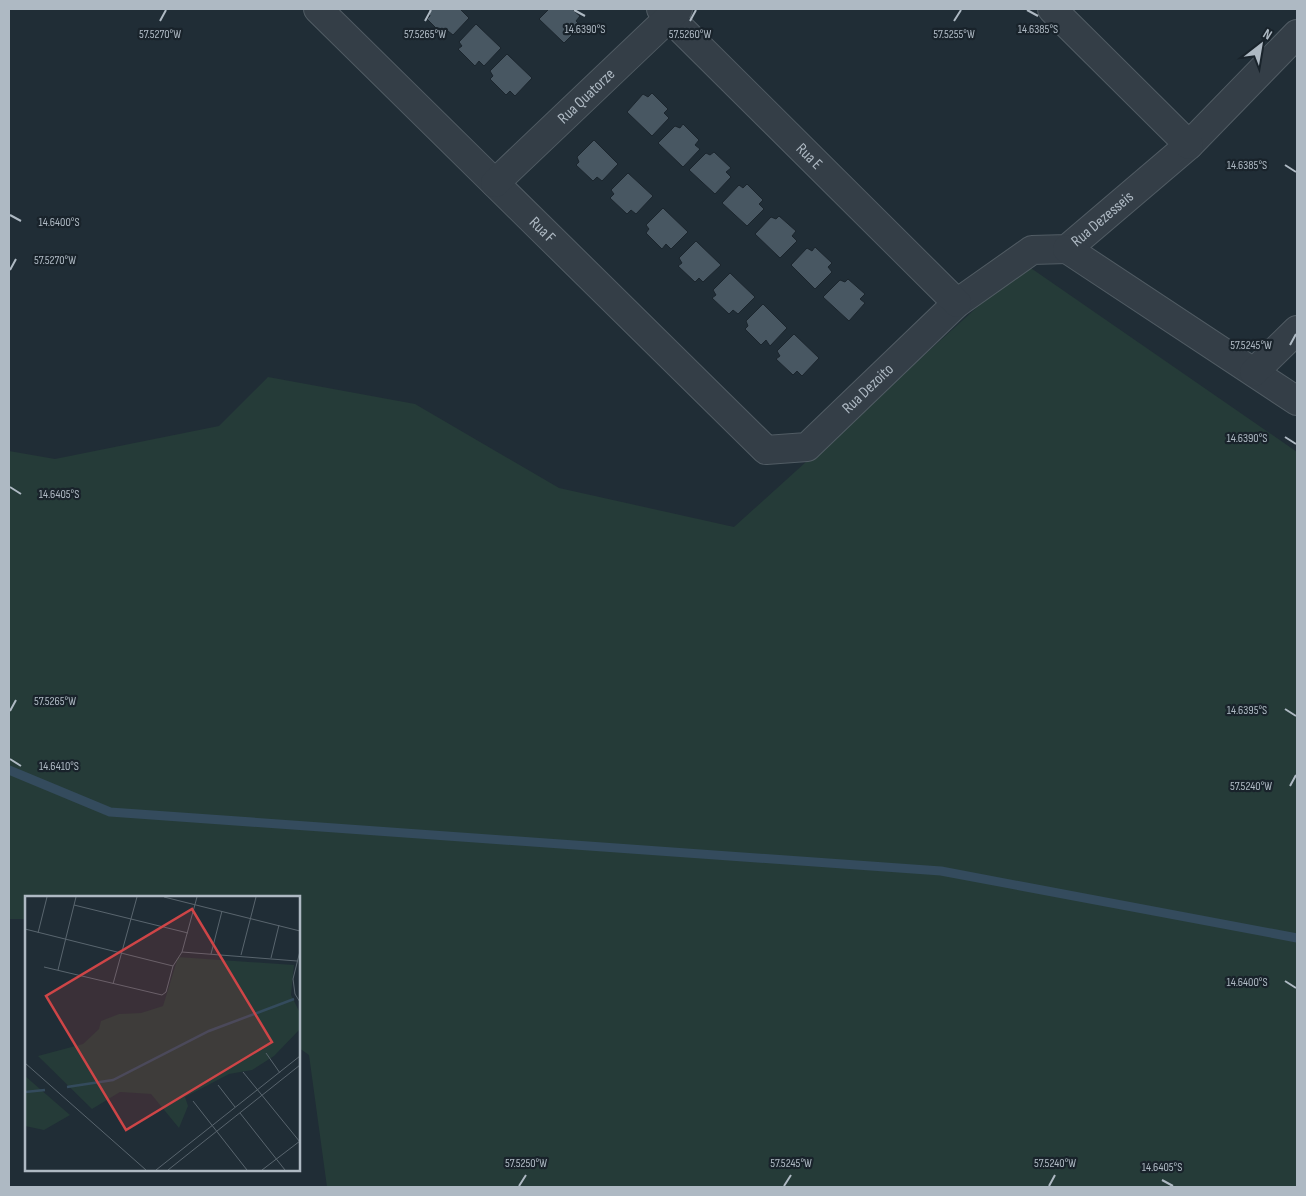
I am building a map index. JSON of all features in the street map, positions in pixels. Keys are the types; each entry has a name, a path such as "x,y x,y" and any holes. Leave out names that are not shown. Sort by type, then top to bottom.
{"street":[{"name":"Rua F","path":"318,9 766,450"},
{"path":"1052,9 1189,145"},
{"name":"Rua Quatorze","path":"495,183 669,11"},
{"name":"Rua E","path":"669,11 957,303"},
{"name":"Rua Dezesseis","path":"957,303 1032,250 1067,249 1189,145 1297,34"},
{"path":"1067,249 1297,401"},
{"name":"Rua Dezoito","path":"766,450 807,447 957,303"},
{"path":"1254,372 1297,330"}],"green space":[{"path":"1025,264 1297,452 1297,1187 327,1187 309,1055 300,1049 300,896 25,896 25,919 9,919 9,451 55,459 219,426 268,377 415,404 559,488 734,527"}],"building":[{"path":"430,9 460,9 469,18 453,35 448,31 443,35 427,19 430,16 428,11"},
{"path":"549,9 572,9 580,16 576,21 581,26 564,43 539,19"},
{"path":"476,24 501,48 484,66 479,61 475,66 458,49 462,46 459,42"},
{"path":"507,54 532,78 515,96 510,91 506,95 490,79 493,76 490,71"},
{"path":"652,93 668,109 664,113 669,118 652,136 627,112 643,94 648,97"},
{"path":"683,124 699,140 695,145 700,149 683,167 658,143 675,126 680,128"},
{"path":"594,140 618,164 602,181 597,177 593,181 576,165 579,162 577,157"},
{"path":"714,152 731,168 726,172 731,177 715,194 689,170 706,153 710,155"},
{"path":"628,173 653,196 636,214 631,210 627,214 610,198 614,194 611,190"},
{"path":"747,184 763,200 759,204 764,209 747,226 722,203 739,185 743,188"},
{"path":"663,208 688,232 671,249 666,244 662,249 646,233 649,229 646,225"},
{"path":"779,216 796,231 792,236 797,241 780,258 755,234 771,217 776,219"},
{"path":"696,241 721,265 703,282 699,278 695,282 678,266 682,263 679,258"},
{"path":"815,247 832,263 828,267 832,272 815,289 791,265 807,248 812,251"},
{"path":"730,273 755,297 738,314 733,310 729,314 712,298 716,295 713,290"},
{"path":"848,279 865,294 860,299 865,303 849,321 823,297 840,280 845,282"},
{"path":"763,304 787,328 770,346 766,340 761,345 745,329 748,326 746,321"},
{"path":"794,334 819,358 802,376 797,371 793,375 776,359 780,356 777,351"}],"waterway":[{"path":"9,770 110,812 941,871 1297,938"}]}
